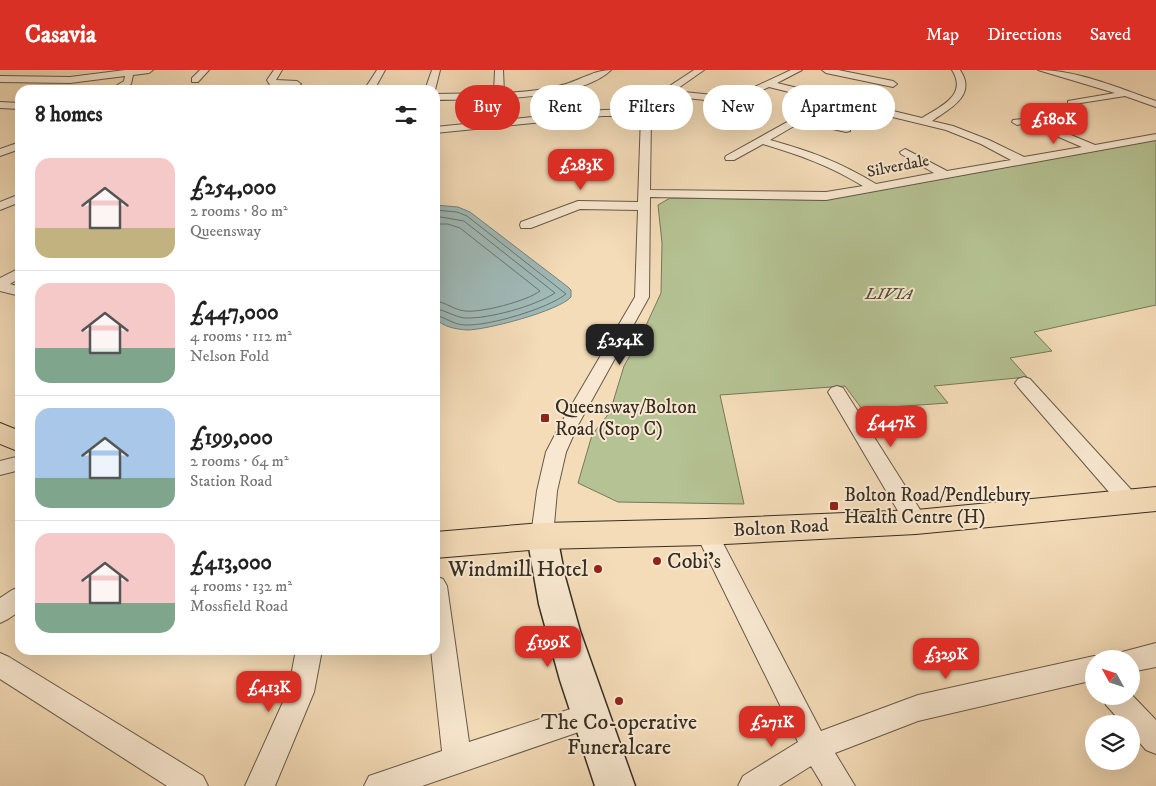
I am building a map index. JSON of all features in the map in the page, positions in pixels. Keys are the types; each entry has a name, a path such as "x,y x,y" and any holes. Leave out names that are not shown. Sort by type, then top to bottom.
{"main road":[{"path":"0,433 15,440"},
{"name":"Bolton Road","path":"440,545 542,536 706,532 916,522 1143,500"},
{"path":"542,536 545,565 552,593 589,716 615,786"}],"street":[{"path":"0,78 12,70"},
{"path":"70,80 80,73 80,70"},
{"path":"0,78 70,80 148,70"},
{"path":"194,80 205,70"},
{"path":"278,70 271,80 274,83 297,84"},
{"path":"372,85 381,70"},
{"path":"432,85 436,70"},
{"path":"499,70 499,85"},
{"path":"520,94 565,87 586,81 608,70"},
{"path":"677,85 700,70"},
{"path":"693,96 737,99 798,70"},
{"path":"826,70 893,84"},
{"path":"924,121 955,100 960,94 963,86 960,75 956,70"},
{"path":"1042,70 1086,80 1156,104"},
{"path":"123,85 128,82 130,76 128,72"},
{"path":"768,84 782,87"},
{"path":"1072,103 1126,94"},
{"path":"440,97 455,96"},
{"path":"0,106 15,106"},
{"path":"440,128 610,113"},
{"path":"895,114 949,128 985,142 1023,161"},
{"path":"1017,122 1028,120 1094,148"},
{"path":"730,158 782,128"},
{"path":"542,536 547,491 556,452 573,416 642,297 646,130"},
{"name":"Silverdale","path":"644,200 826,196 1156,137"},
{"path":"7,140 15,140"},
{"path":"761,140 814,156 843,169 876,188"},
{"path":"0,153 15,147"},
{"path":"905,152 944,174"},
{"path":"526,225 578,205 644,200"},
{"path":"0,285 15,275"},
{"path":"0,285 15,290"},
{"path":"1024,383 1143,500"},
{"path":"837,392 916,522"},
{"path":"0,468 15,464"},
{"path":"706,532 815,747 840,786"},
{"path":"0,612 15,602"},
{"path":"440,625 457,758"},
{"path":"260,786 301,692 307,655"},
{"path":"1140,658 1156,655"},
{"path":"0,665 193,786"},
{"path":"753,786 815,747 918,708 1085,672"},
{"path":"1124,705 1156,740"},
{"path":"379,786 457,758 589,716"}],"green space":[{"name":"LIVIA","path":"1156,140 1156,305 1034,332 1052,351 1010,358 1027,377 934,386 948,403 862,409 845,386 720,395 744,504 618,502 578,483 592,435 610,412 624,366 642,334 661,293 662,243 658,205 670,198 826,200"}],"water":[{"path":"440,205 458,207 470,212 571,290 571,297 564,302 522,319 490,327 467,330 440,322"}],"place":[{"name":"Queensway/Bolton Road (Stop C)","path":"545,418"},
{"name":"Bolton Road/Pendlebury Health Centre (H)","path":"834,506"},
{"name":"Cobi's","path":"657,561"},
{"name":"Windmill Hotel","path":"598,569"},
{"name":"The Co-operative Funeralcare","path":"619,701"}]}
